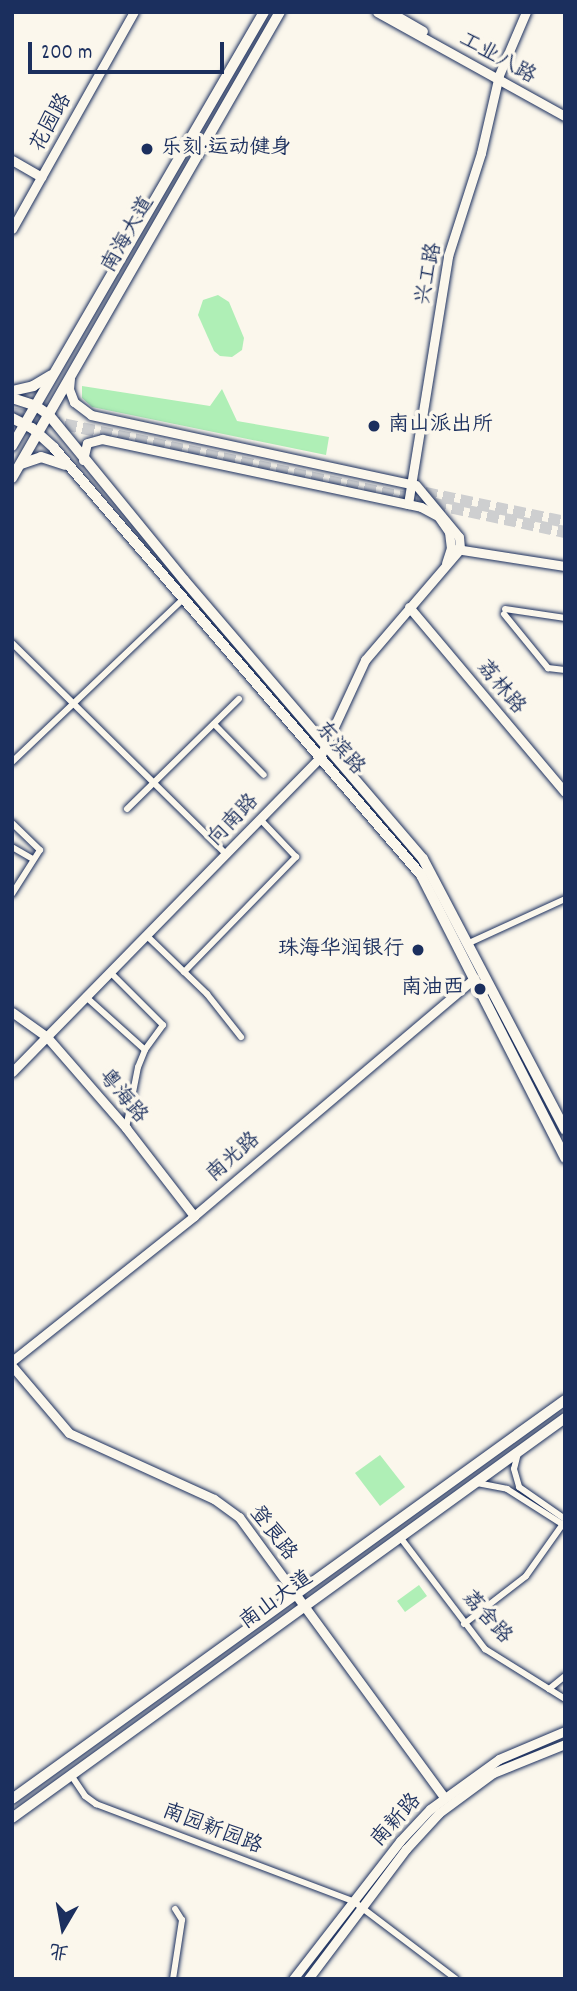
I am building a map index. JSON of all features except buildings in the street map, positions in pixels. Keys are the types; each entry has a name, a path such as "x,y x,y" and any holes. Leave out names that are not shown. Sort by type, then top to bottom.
{"main road":[{"name":"南海大道","path":"12,446 264,12"},
{"name":"南海大道","path":"12,478 280,12"},
{"path":"12,391 42,382 60,364"},
{"name":"东滨路","path":"12,398 36,406 49,415 83,460 423,859 565,1130"},
{"name":"东滨路","path":"12,418 39,433 421,875 565,1158"},
{"path":"18,467 34,457 47,457 75,474"},
{"name":"南山大道","path":"12,1799 565,1400"},
{"name":"南山大道","path":"12,1818 565,1418"}],"street":[{"name":"花园路","path":"12,229 134,12"},
{"name":"工业八路","path":"377,12 565,111"},
{"name":"工业八路","path":"390,12 565,116"},
{"name":"兴工路","path":"408,504 449,257 481,153 498,77 526,12"},
{"path":"12,160 42,177"},
{"path":"70,378 69,388 74,402 91,415 412,483 424,491 459,537 455,549"},
{"path":"83,460 86,445 99,439 425,508 438,516 449,532 455,549"},
{"path":"455,549 565,566"},
{"name":"向南路","path":"12,1072 320,757 365,660 444,568 455,549"},
{"path":"12,762 184,598"},
{"name":"荔林路","path":"409,607 565,792"},
{"path":"565,618 504,612 548,667 565,670"},
{"path":"12,643 226,854"},
{"path":"127,809 239,699"},
{"path":"214,724 264,775"},
{"path":"184,972 296,857 260,820"},
{"path":"12,823 40,850 12,894"},
{"path":"12,847 33,859"},
{"path":"469,943 565,899"},
{"path":"146,935 207,994 241,1037"},
{"path":"110,972 163,1025 145,1050 134,1083 126,1128"},
{"name":"南光路","path":"12,1364 194,1216 475,978"},
{"path":"86,997 145,1050"},
{"name":"粤海路","path":"12,1012 47,1037 126,1128 194,1216"},
{"name":"登良路","path":"12,1364 69,1433 214,1499 247,1526 444,1797"},
{"path":"518,1452 513,1469 519,1487 564,1523"},
{"path":"475,1483 489,1483 507,1489 564,1523"},
{"path":"464,1624 526,1576 564,1523"},
{"name":"荔舍路","path":"400,1537 464,1624 497,1658 565,1699"},
{"path":"549,1689 565,1676"},
{"name":"南新路","path":"293,1979 400,1841 444,1797 499,1759 565,1731"},
{"name":"南新路","path":"308,1979 406,1849 457,1797 493,1773 563,1747"},
{"name":"南园新园路","path":"71,1775 96,1804 353,1901 456,1979"},
{"path":"173,1979 182,1920 175,1909"}],"green space":[{"path":"218,295 229,302 244,338 242,350 232,357 220,356 214,351 198,315 203,300"},
{"path":"82,386 210,406 222,389 237,421 329,437 326,455 92,407 82,398"},
{"path":"380,1455 405,1487 380,1506 355,1473"},
{"path":"419,1585 427,1596 405,1612 397,1601"}],"tunnel":[{"path":"12,413 565,532"},
{"path":"425,493 565,522"}],"place":[{"name":"乐刻·运动健身","path":"147,149"},
{"name":"南山派出所","path":"374,426"},
{"name":"珠海华润银行","path":"418,950"},
{"name":"南油西","path":"480,989"}]}
